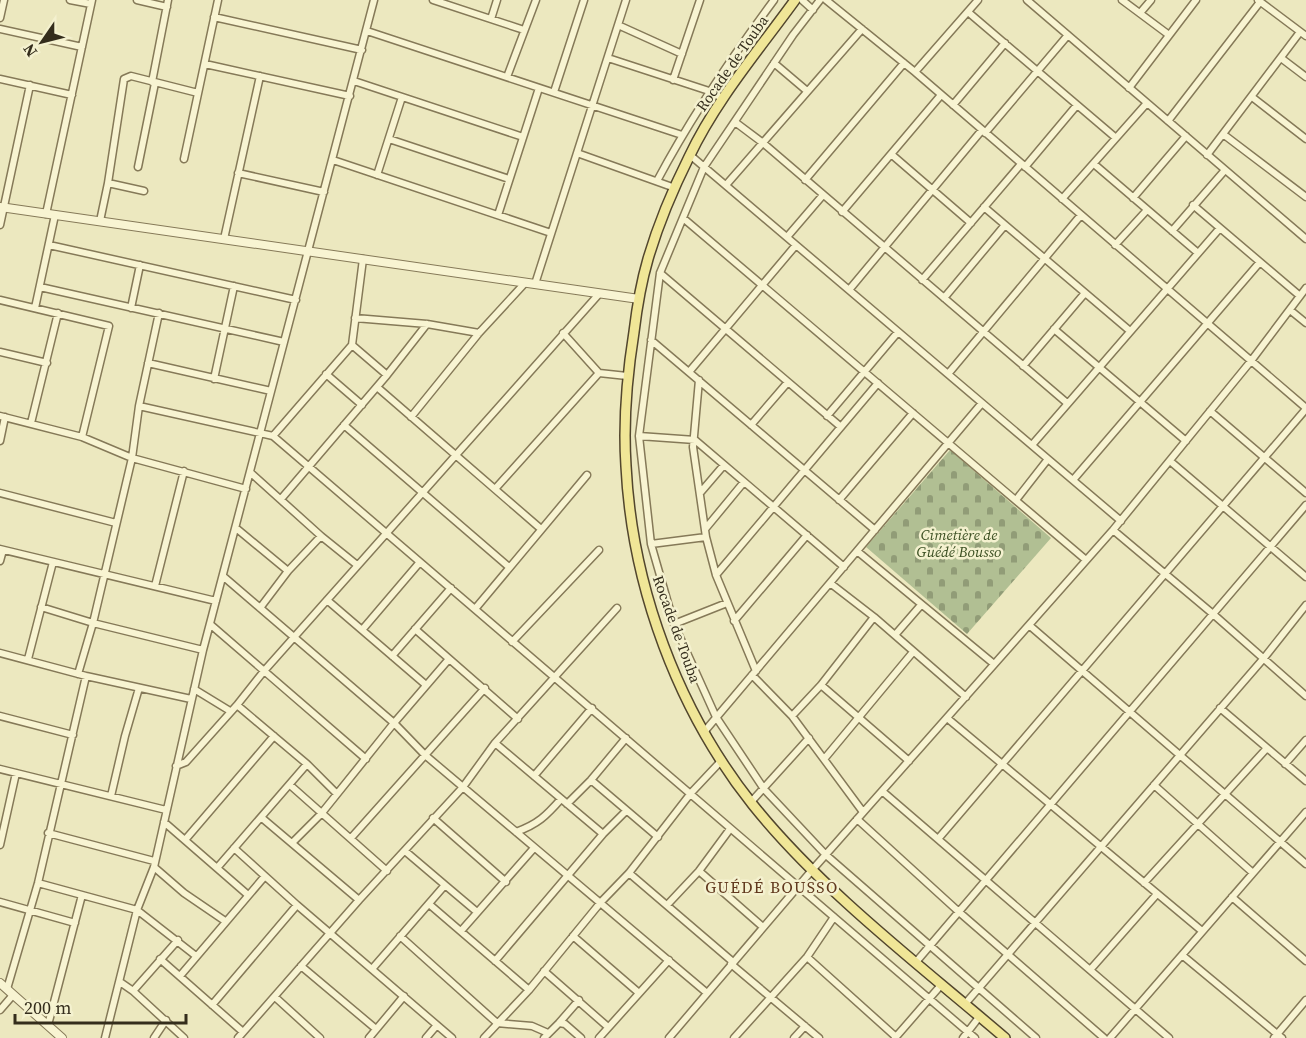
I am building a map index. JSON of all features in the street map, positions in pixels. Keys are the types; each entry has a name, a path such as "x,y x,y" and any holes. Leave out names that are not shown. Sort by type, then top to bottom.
{"main road":[{"name":"Rocade de Touba","path":"795,0 722,98 690,155 648,258 627,376 626,465 629,506 642,574 672,665 704,732 751,802 813,869 1005,1038"}],"street":[{"path":"0,18 4,0"},
{"path":"46,214 91,2 70,0"},
{"path":"137,0 168,3 138,166"},
{"path":"184,159 218,0"},
{"path":"105,1038 137,910 154,864 203,650 367,31 372,0"},
{"path":"432,0 524,30"},
{"path":"491,20 497,0"},
{"path":"507,77 536,0"},
{"path":"554,92 584,0"},
{"path":"535,284 626,0"},
{"path":"673,80 700,0"},
{"path":"657,181 709,92 774,0"},
{"path":"802,0 813,10"},
{"path":"820,0 774,63 704,167 660,273 639,436 651,544 674,624 716,717 764,789 826,855 1036,1038"},
{"path":"826,0 915,72 1306,409 938,839"},
{"path":"915,72 978,0"},
{"path":"1122,0 1169,35"},
{"path":"1140,13 1151,0"},
{"path":"1129,88 1196,0"},
{"path":"1028,1 1306,239"},
{"path":"1168,121 1259,1 1306,36"},
{"path":"968,12 1116,138"},
{"path":"214,17 362,50"},
{"path":"618,25 682,54"},
{"path":"0,29 82,48"},
{"path":"726,185 862,29"},
{"path":"367,31 682,135"},
{"path":"1207,155 1300,32"},
{"path":"849,290 983,131 1068,35"},
{"path":"953,105 1005,44"},
{"path":"608,58 722,98"},
{"path":"1281,58 1306,77"},
{"path":"774,63 807,92"},
{"path":"805,180 904,63"},
{"path":"205,64 350,96"},
{"path":"100,221 124,79 131,76 198,93"},
{"path":"224,239 260,76"},
{"path":"0,79 72,95"},
{"path":"354,81 523,137"},
{"path":"0,225 2,207 30,86"},
{"path":"498,215 539,87"},
{"path":"842,212 941,95"},
{"path":"1252,97 1306,139"},
{"path":"377,175 402,98"},
{"path":"1062,199 1147,103"},
{"path":"922,280 984,207 1077,105"},
{"path":"735,122 763,143 1067,403"},
{"path":"1224,134 1306,197"},
{"path":"1133,198 1186,136"},
{"path":"389,139 509,179"},
{"path":"577,153 675,188"},
{"path":"891,154 971,223"},
{"path":"690,155 1121,521"},
{"path":"333,160 551,232"},
{"path":"1094,164 1198,253"},
{"path":"1172,231 1225,170"},
{"path":"238,173 324,192"},
{"path":"108,183 144,191"},
{"path":"787,237 823,195"},
{"path":"1193,205 1300,296"},
{"path":"2,207 639,299"},
{"path":"984,207 1130,331"},
{"path":"1115,245 1147,210"},
{"path":"35,308 56,215"},
{"path":"948,374 1081,215"},
{"path":"683,218 1086,560"},
{"path":"944,298 1005,225"},
{"path":"1032,445 1220,228"},
{"path":"49,245 296,300"},
{"path":"689,372 796,245"},
{"path":"273,436 352,345 363,259"},
{"path":"1073,480 1260,262"},
{"path":"131,308 141,265"},
{"path":"660,273 841,427"},
{"path":"411,417 479,333 525,283"},
{"path":"214,379 234,286"},
{"path":"40,287 284,342"},
{"path":"669,1038 813,869 1121,521 1251,361 1306,288"},
{"path":"1023,366 1085,293"},
{"path":"176,766 186,762 293,637 599,294"},
{"path":"0,300 109,326 82,437"},
{"path":"1290,310 1306,323"},
{"path":"32,423 58,313"},
{"path":"78,674 93,623 132,458 139,406 159,313"},
{"path":"356,318 427,324 479,333"},
{"path":"281,499 362,405 427,324"},
{"path":"1054,329 1186,441"},
{"path":"827,416 898,332"},
{"path":"563,333 599,373 627,376"},
{"path":"651,340 875,530"},
{"path":"352,345 387,375"},
{"path":"0,352 47,363"},
{"path":"148,363 271,391"},
{"path":"495,489 599,373"},
{"path":"326,375 362,405"},
{"path":"699,380 693,447 706,537 716,575 754,673 825,758 863,812"},
{"path":"751,425 788,382"},
{"path":"716,575 878,383"},
{"path":"377,387 541,529"},
{"path":"704,732 982,403"},
{"path":"139,406 273,436 975,1038"},
{"path":"1210,411 1306,493"},
{"path":"839,500 913,413"},
{"path":"0,441 3,417 82,437 132,458 246,489"},
{"path":"344,425 509,567"},
{"path":"639,436 695,440 844,567"},
{"path":"1016,500 1048,459"},
{"path":"1170,461 1306,578"},
{"path":"700,493 724,465"},
{"path":"155,586 184,471"},
{"path":"251,474 357,565"},
{"path":"475,609 587,475"},
{"path":"706,528 744,482"},
{"path":"0,493 116,523"},
{"path":"916,962 1306,505"},
{"path":"236,528 288,572"},
{"path":"1113,530 1306,696"},
{"path":"734,621 807,535"},
{"path":"260,608 288,572 321,536"},
{"path":"651,544 706,537"},
{"path":"0,561 2,550 216,601"},
{"path":"512,642 599,550"},
{"path":"857,551 994,664"},
{"path":"28,659 53,562"},
{"path":"362,630 420,562"},
{"path":"224,577 394,723 425,755 707,993"},
{"path":"830,583 874,617 966,697"},
{"path":"392,656 451,588"},
{"path":"327,600 426,685"},
{"path":"674,624 727,603"},
{"path":"895,635 921,605"},
{"path":"965,1004 1264,658 1306,605"},
{"path":"41,608 203,650"},
{"path":"238,1038 359,900 463,787 495,743 617,608"},
{"path":"792,716 821,685 874,617"},
{"path":"211,625 366,759"},
{"path":"1029,625 1306,864"},
{"path":"415,629 518,718"},
{"path":"825,758 913,652"},
{"path":"0,653 78,674 191,699"},
{"path":"293,842 321,814 449,659"},
{"path":"0,1010 10,992 29,909 38,883 86,675"},
{"path":"821,685 909,760"},
{"path":"111,796 139,688"},
{"path":"351,838 485,688"},
{"path":"194,689 230,711"},
{"path":"237,705 307,764 337,794"},
{"path":"534,776 592,708"},
{"path":"1221,708 1306,781"},
{"path":"0,716 73,735"},
{"path":"947,718 1202,932"},
{"path":"185,840 274,736"},
{"path":"516,832 533,826 591,780 626,738"},
{"path":"751,802 809,738"},
{"path":"1286,764 1306,740"},
{"path":"495,743 603,834"},
{"path":"1144,883 1267,748"},
{"path":"484,1038 529,990 601,902 629,873 691,793 722,760"},
{"path":"217,868 307,764"},
{"path":"0,769 166,810"},
{"path":"0,845 16,773"},
{"path":"591,780 658,837"},
{"path":"290,785 387,871"},
{"path":"1154,785 1253,873"},
{"path":"882,791 1169,1038"},
{"path":"495,961 603,834 626,812"},
{"path":"1110,1038 1306,812"},
{"path":"262,818 359,900"},
{"path":"433,818 506,882"},
{"path":"857,819 959,912 1104,1038"},
{"path":"164,822 248,895"},
{"path":"668,904 699,871 730,829"},
{"path":"48,833 154,864 184,892 225,921"},
{"path":"234,848 452,1038"},
{"path":"461,931 534,848"},
{"path":"405,851 477,912"},
{"path":"699,871 763,927"},
{"path":"629,873 668,904 819,1038"},
{"path":"180,976 265,876"},
{"path":"38,883 137,910 196,956"},
{"path":"372,969 444,885"},
{"path":"1090,970 1157,894"},
{"path":"48,1025 82,895"},
{"path":"1232,897 1306,961"},
{"path":"0,902 75,923"},
{"path":"429,904 529,990"},
{"path":"212,1005 297,905"},
{"path":"734,1038 807,957 834,917"},
{"path":"400,936 497,1023 532,1026 546,1036 579,1000"},
{"path":"573,936 639,993"},
{"path":"133,991 178,940"},
{"path":"1182,955 1278,1037 1303,1009 1306,1000"},
{"path":"807,957 896,1037 942,984"},
{"path":"160,959 243,1032"},
{"path":"599,1038 669,960"},
{"path":"302,966 376,1029"},
{"path":"544,971 608,1027"},
{"path":"120,982 184,1038"},
{"path":"0,983 48,1025 56,1036"},
{"path":"275,996 312,1035 320,1038"},
{"path":"369,1038 404,996"},
{"path":"963,1038 980,1016"},
{"path":"154,1038 166,1020"},
{"path":"559,1023 565,1024 581,1038"},
{"path":"426,1038 436,1025"},
{"path":"794,1038 805,1026"}],"green space":[{"name":"Cimetière de Guédé Bousso","path":"950,450 1051,538 967,634 866,547"}],"district":[{"name":"GUÉDÉ BOUSSO","path":"772,887"}]}
